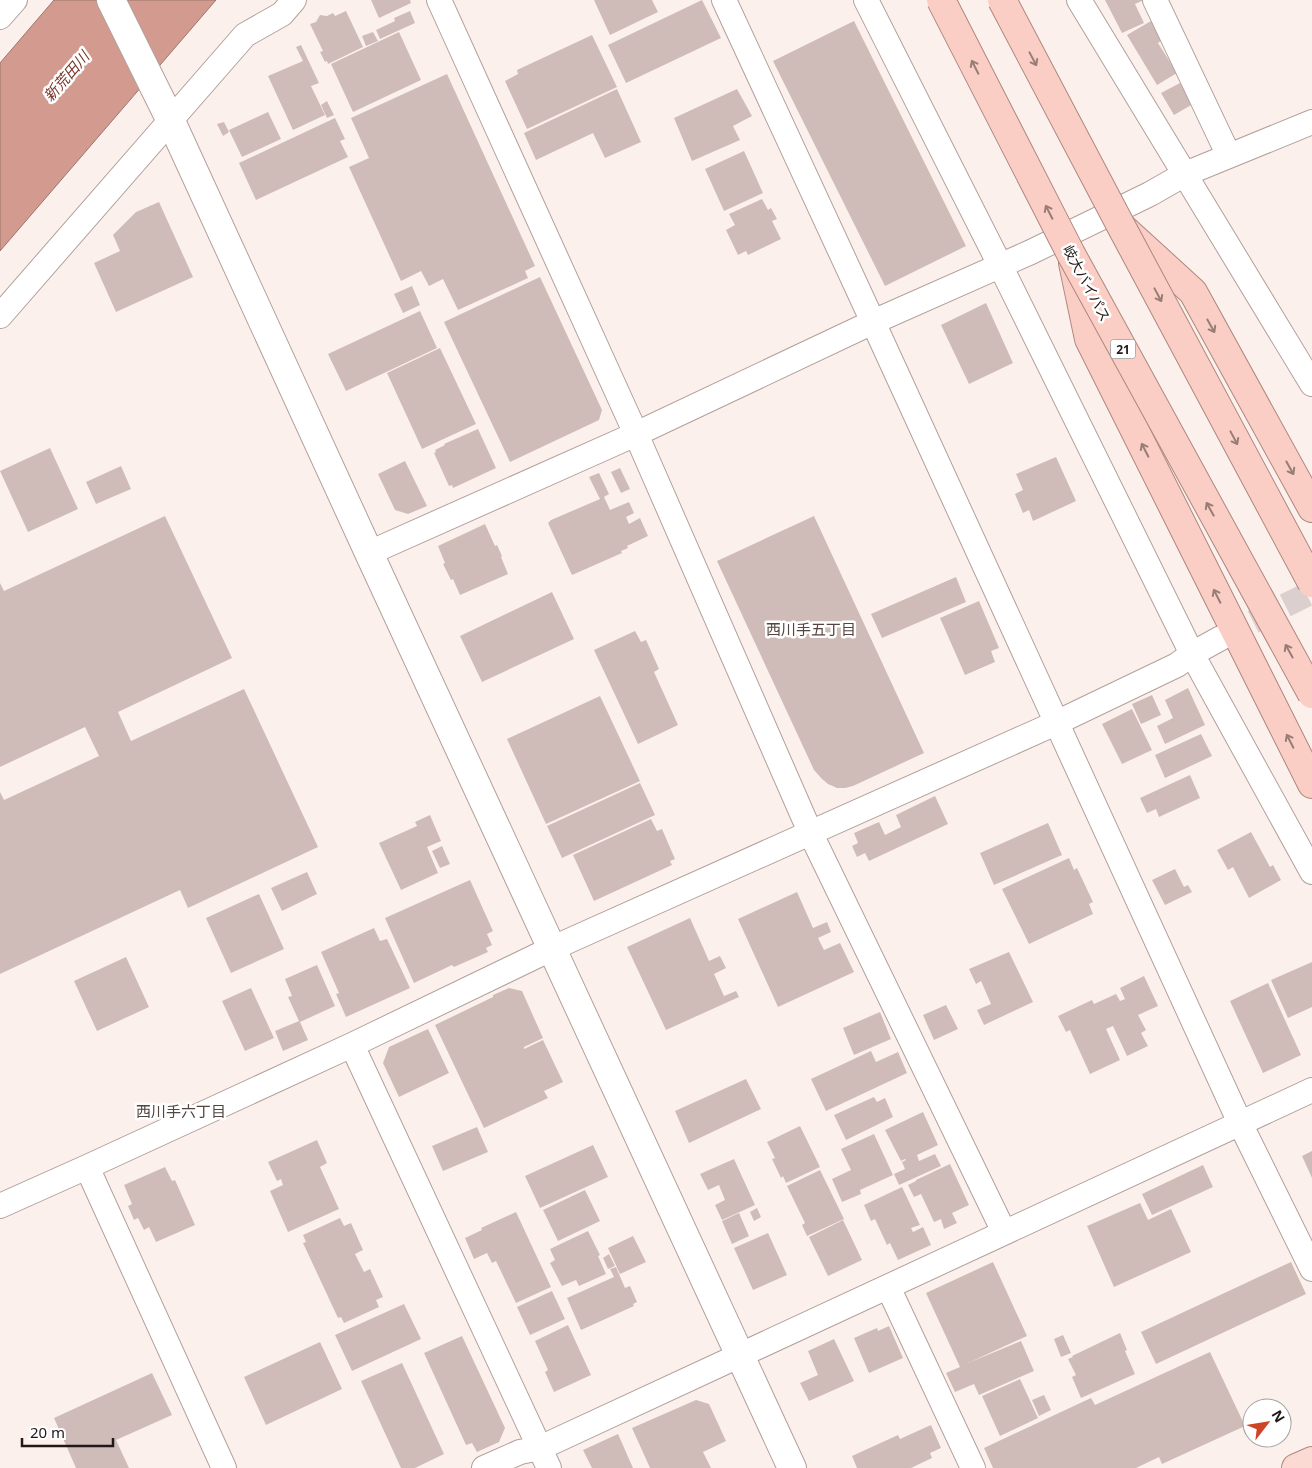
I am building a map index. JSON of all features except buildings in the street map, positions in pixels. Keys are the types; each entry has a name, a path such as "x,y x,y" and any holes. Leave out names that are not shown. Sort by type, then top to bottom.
{"highway":[{"name":"岐大バイパス","path":"941,0 1071,254 1312,694"},
{"path":"1002,0 1312,583"},
{"path":"1121,226 1192,292 1312,508"},
{"name":"21","path":"1071,254 1089,339 1312,784"}],"main road":[{"path":"1296,1468 1312,1461"}],"street":[{"path":"0,17 15,0"},
{"path":"111,0 167,112 792,1468"},
{"path":"0,316 167,112 245,35 282,14 294,0"},
{"path":"438,0 636,434 810,832 1004,1232"},
{"path":"724,0 874,322 1240,1123 1312,1269"},
{"path":"866,0 1000,265 1192,654 1312,872"},
{"path":"1079,0 1312,384"},
{"path":"1155,0 1229,156"},
{"path":"369,553 636,434 1000,265 1150,194 1185,174 1312,122"},
{"path":"0,1206 352,1045 553,948 1056,723 1177,665 1192,654 1221,638"},
{"path":"352,1045 544,1458"},
{"path":"484,1468 520,1452 544,1458 740,1358 1004,1232 1312,1090"},
{"path":"87,1167 224,1468"},
{"path":"888,1289 972,1468"}],"water":[{"name":"新荒田川","path":"54,0 216,0 0,251 0,63"}],"tunnel":[{"path":"1221,638 1312,592"}],"district":[{"name":"西川手五丁目","path":"811,629"},
{"name":"西川手六丁目","path":"181,1111"}]}
